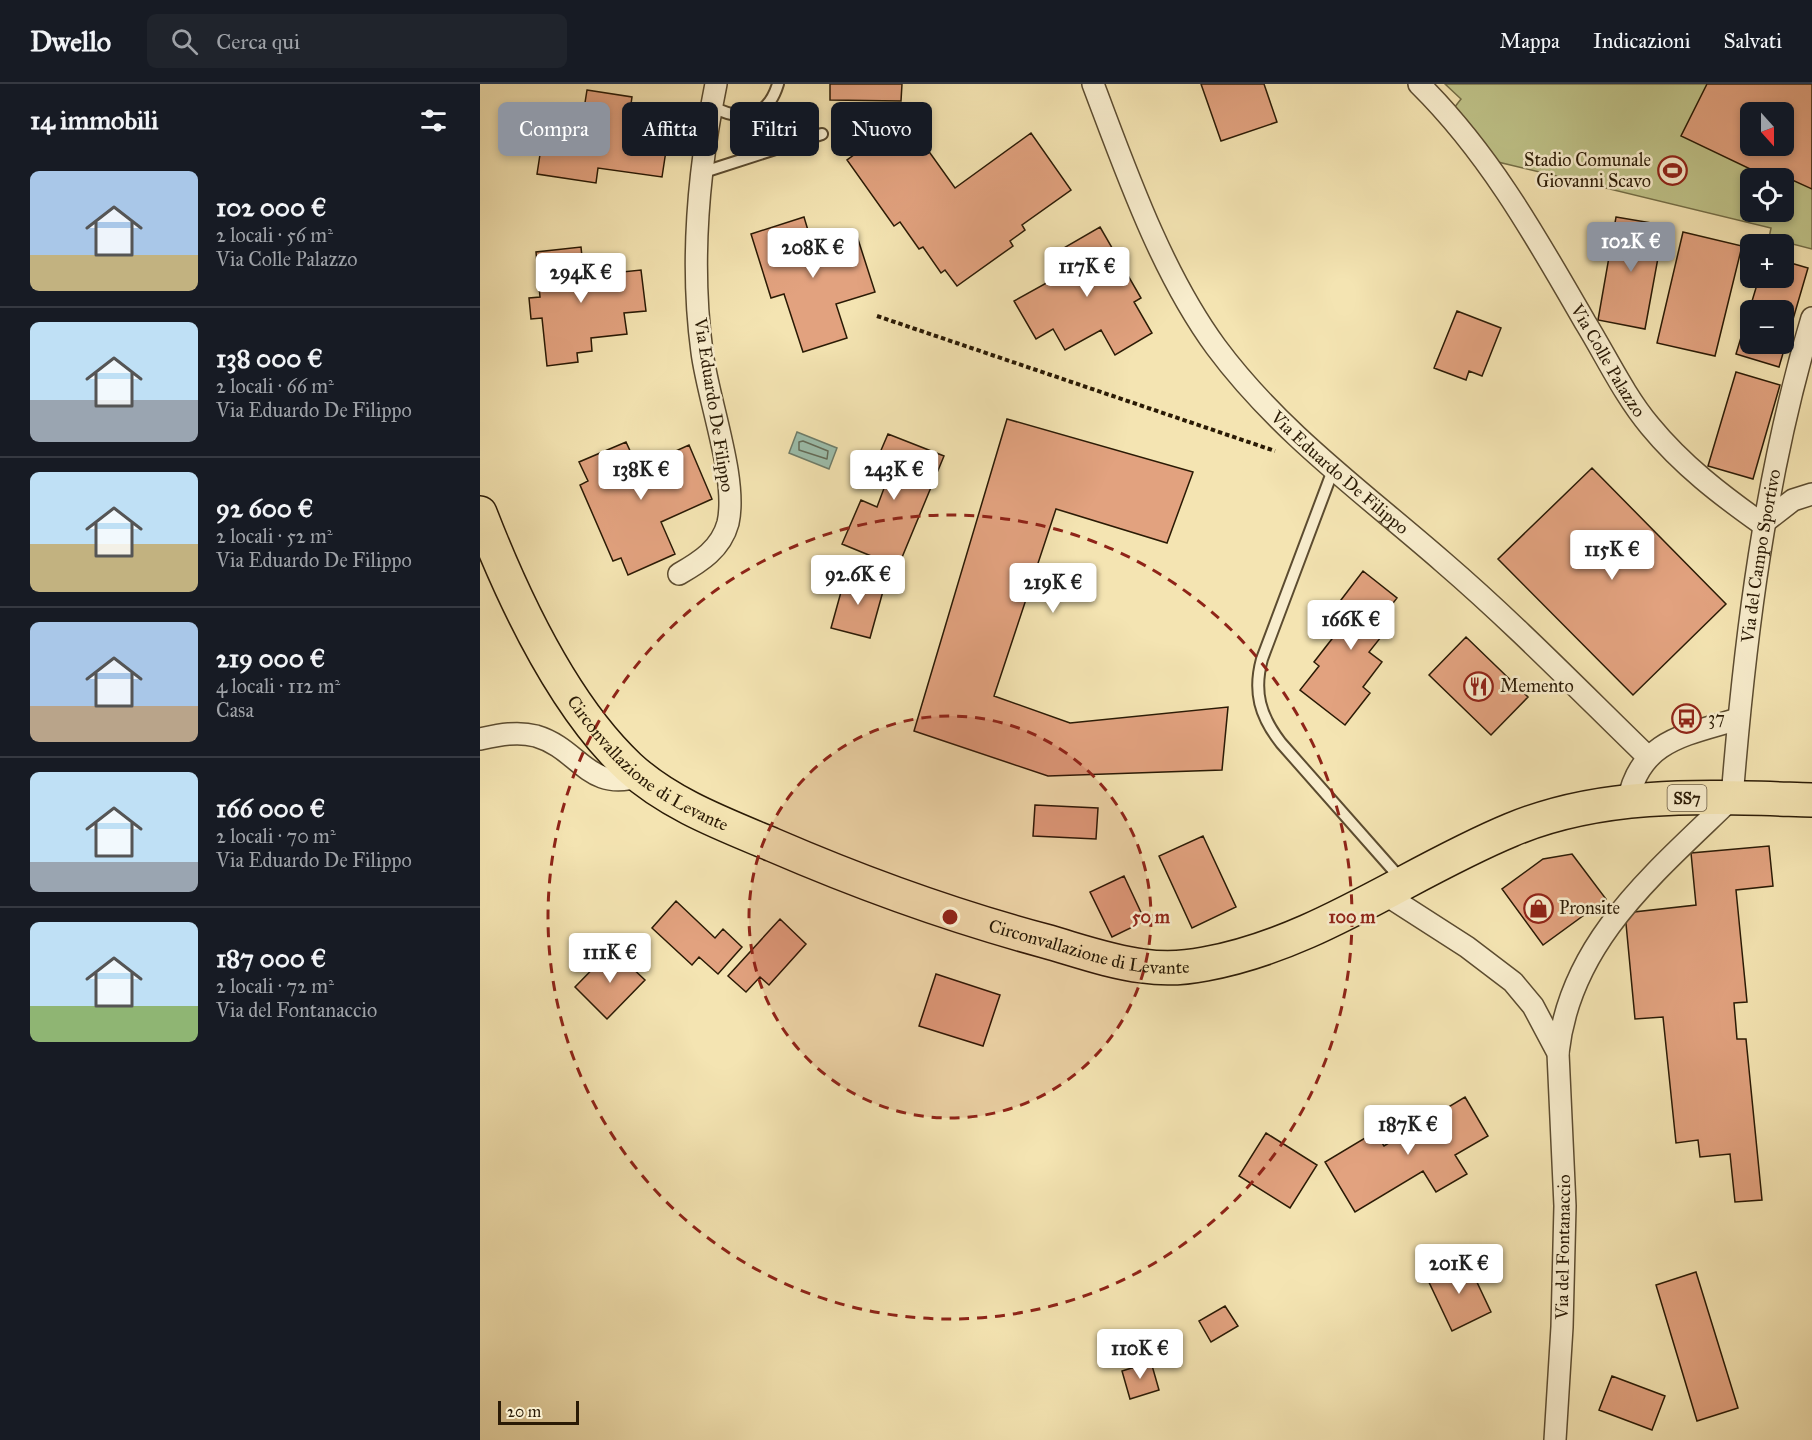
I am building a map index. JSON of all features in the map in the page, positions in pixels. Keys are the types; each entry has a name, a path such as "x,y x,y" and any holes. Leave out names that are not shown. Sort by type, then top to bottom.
{"main road":[{"name":"Circonvallazione di Levante","path":"480,513 502,568 537,638 594,727 640,777 704,815 837,872 1004,930 1136,965 1190,966 1245,955 1287,940 1514,828 1578,808 1628,802 1739,798 1812,800"}],"street":[{"name":"Via Eduardo De Filippo","path":"712,102 716,84"},
{"name":"Via Eduardo De Filippo","path":"1093,84 1145,215 1202,327 1259,399 1333,470 1460,577 1647,756"},
{"name":"Via Colle Palazzo","path":"1419,84 1465,135 1510,194 1624,389 1649,426 1695,473 1762,524"},
{"name":"Via Eduardo De Filippo","path":"679,574 705,559 717,545 725,530 729,512 727,471 707,388 698,321 696,238 704,156"},
{"name":"Via del Campo Sportivo","path":"1739,798 1738,718 1762,524 1786,413 1812,318"},
{"path":"1762,524 1792,500 1812,494"},
{"path":"1628,802 1632,780 1647,756 1678,738 1738,718"},
{"path":"480,739 508,734 536,736 561,748 603,779 619,782 640,777"},
{"name":"Via del Fontanaccio","path":"1555,1440 1562,1338 1565,1206 1558,1053 1562,1019 1589,953 1647,881 1739,798"},
{"name":"Via del Fontanaccio","path":"1394,888 1513,982 1533,1006 1558,1053"}],"lane":[{"path":"718,110 729,115 748,116 758,112 771,102 778,84"},
{"path":"701,173 822,134"},
{"path":"1333,470 1262,659 1258,680 1258,703 1267,723 1281,743 1394,888"}],"path":[{"path":"878,316 1277,451"}],"green space":[{"name":"Stadio Comunale Giovanni Scavo","path":"1445,84 1812,84 1812,249 1794,244 1794,234 1770,234 1771,228 1746,222 1794,222 1794,168 1740,168 1740,221 1498,162 1454,108 1461,99"}],"water":[{"path":"797,432 837,448 829,469 789,453"}],"building":[{"path":"830,84 902,84 901,101 830,100"},
{"path":"1201,84 1264,84 1277,122 1221,141"},
{"path":"1707,84 1812,84 1812,189 1794,181 1794,168 1748,168 1681,136"},
{"path":"587,90 632,97 631,102 622,102 622,156 665,156 662,177 598,168 596,183 537,174 540,156 610,156 610,102 585,102"},
{"path":"1031,133 1071,190 1022,225 1025,230 1010,241 1013,246 957,286 945,270 941,273 923,247 919,249 900,222 894,226 847,160 853,156 932,156 955,188"},
{"path":"804,217 813,247 856,233 875,292 836,304 847,338 803,352 784,294 771,298 751,234"},
{"path":"1616,217 1664,225 1645,329 1598,320"},
{"path":"1100,227 1141,298 1134,302 1152,333 1115,355 1101,330 1065,350 1053,329 1036,339 1014,301 1061,275 1050,256"},
{"path":"1683,232 1740,246 1740,254 1715,356 1657,343"},
{"path":"581,247 584,276 641,270 646,311 624,313 627,334 591,338 592,351 577,353 578,362 547,366 542,318 531,319 529,298 540,297 536,252"},
{"path":"1794,264 1808,268 1794,316 1794,300 1752,300 1756,288 1794,288"},
{"path":"1457,311 1501,328 1482,376 1469,371 1466,380 1434,368"},
{"path":"1740,341 1740,354 1783,354 1779,367 1736,354"},
{"path":"1736,372 1780,385 1753,479 1708,466"},
{"path":"1007,419 1193,472 1167,543 1056,509 994,696 1070,723 1228,707 1222,770 1048,776 914,731"},
{"path":"888,434 944,456 898,567 842,544 861,500 877,507 886,483 870,476"},
{"path":"626,442 638,468 689,445 712,499 661,522 675,554 628,575 621,558 613,561 580,485 588,481 579,462"},
{"path":"1592,468 1726,604 1633,695 1498,559"},
{"path":"1363,571 1397,598 1380,620 1389,627 1369,652 1382,662 1363,687 1370,693 1345,725 1300,690 1319,666 1314,662 1335,635 1329,630 1348,606 1341,600"},
{"path":"846,574 885,584 870,638 831,628"},
{"name":"Memento","path":"1466,637 1528,697 1491,735 1429,675"},
{"path":"1035,805 1098,808 1096,839 1033,836"},
{"path":"1203,836 1236,907 1192,928 1159,856"},
{"path":"1769,846 1773,886 1736,890 1747,1002 1734,1003 1737,1039 1746,1039 1762,1200 1735,1202 1730,1154 1700,1157 1698,1140 1676,1143 1663,1017 1635,1019 1625,913 1696,905 1691,853"},
{"path":"1572,854 1606,899 1543,945 1502,889 1543,859"},
{"path":"1124,876 1145,921 1112,937 1090,892"},
{"path":"676,901 715,938 723,929 742,947 718,974 699,957 692,965 652,928"},
{"path":"780,919 806,944 769,985 760,977 746,992 728,976"},
{"path":"612,949 645,980 607,1019 575,987"},
{"path":"936,974 1000,995 983,1046 919,1026"},
{"path":"1465,1097 1488,1136 1455,1155 1467,1174 1436,1192 1423,1171 1355,1212 1325,1162 1375,1132 1384,1146"},
{"path":"1266,1133 1317,1165 1290,1208 1239,1176"},
{"path":"1466,1259 1491,1312 1452,1331 1427,1278"},
{"path":"1696,1272 1738,1408 1697,1421 1656,1285"},
{"path":"1225,1306 1238,1326 1211,1342 1199,1321"},
{"path":"1151,1362 1159,1390 1130,1399 1122,1371"},
{"path":"1612,1376 1665,1396 1652,1430 1599,1410"}],"place":[{"name":"Stadio Comunale Giovanni Scavo","path":"1672,170"},
{"name":"Memento","path":"1479,686"},
{"name":"37","path":"1687,718"},
{"name":"Pronsite","path":"1538,908"}]}
